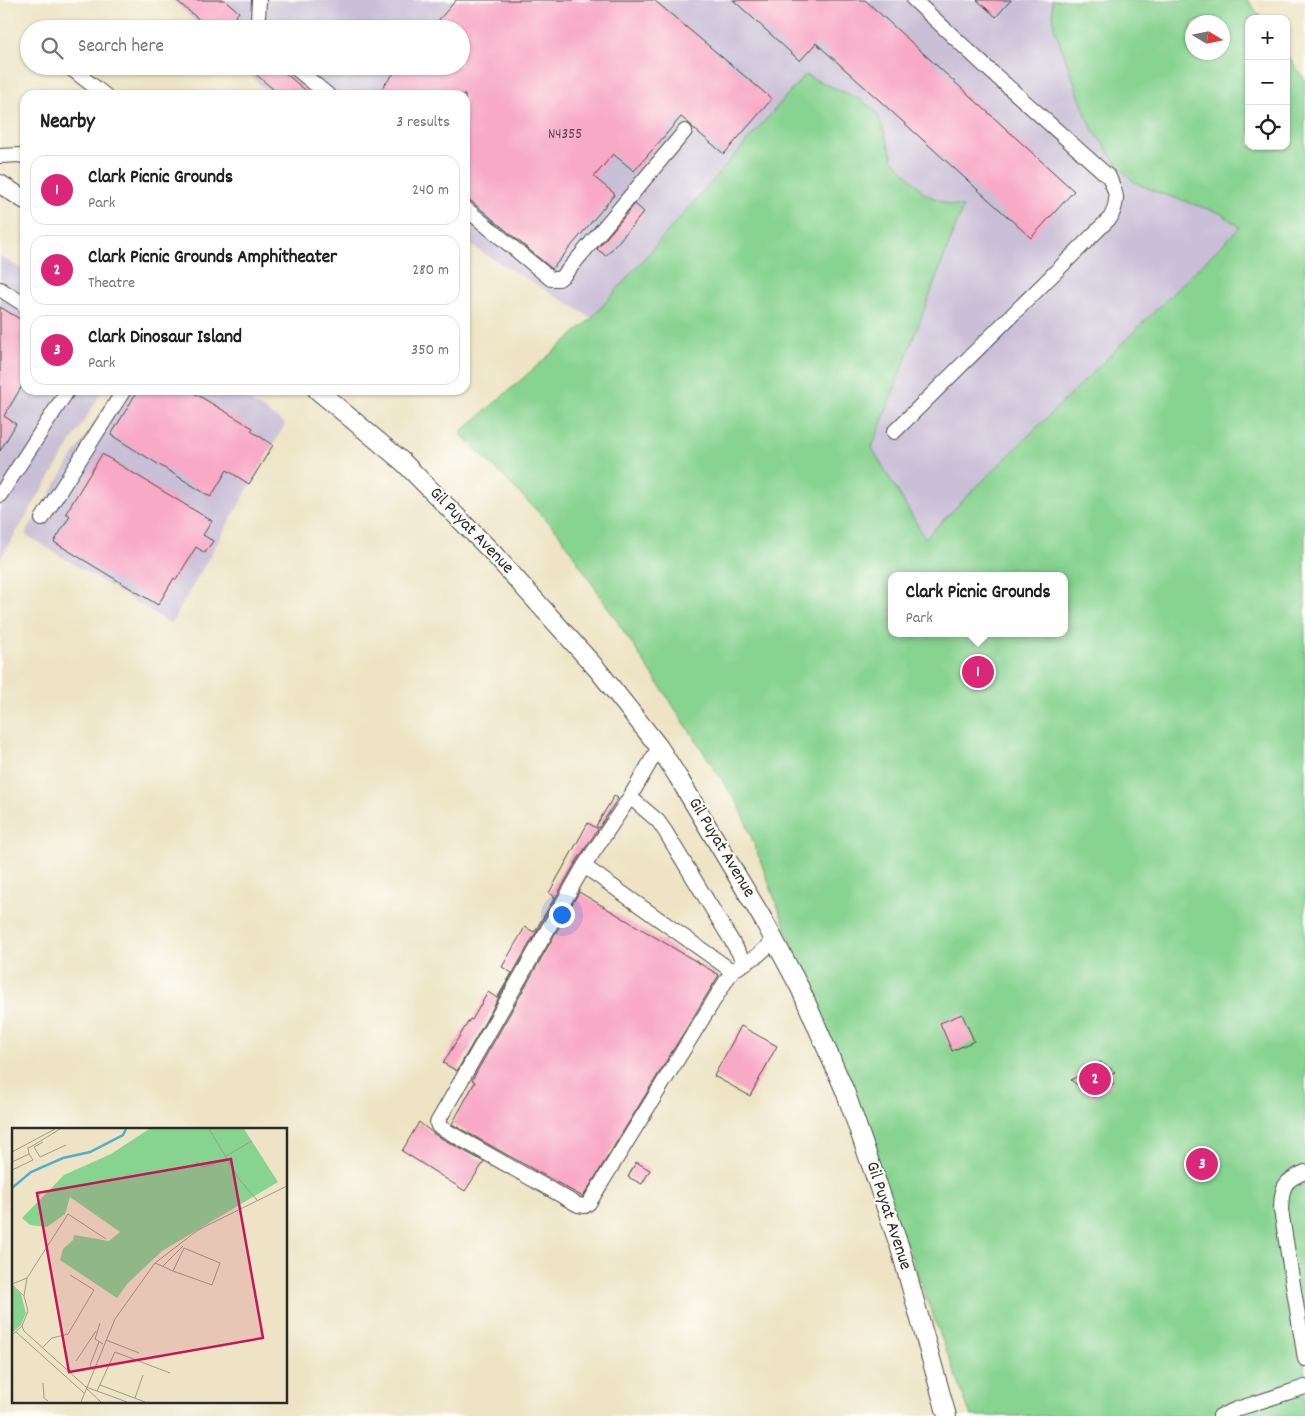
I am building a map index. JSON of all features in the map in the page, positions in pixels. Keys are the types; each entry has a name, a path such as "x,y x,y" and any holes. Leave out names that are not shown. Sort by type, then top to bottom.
{"main road":[{"path":"0,184 20,197"},
{"name":"Gil Puyat Avenue","path":"323,395 404,462 492,552 597,669 659,747 684,785 775,940 800,988 845,1091 900,1248 947,1416"}],"lane":[{"path":"258,20 259,0"},
{"path":"894,432 1111,217 1116,204 1116,192 1109,177 914,0"},
{"path":"79,75 99,90"},
{"path":"304,75 322,90"},
{"path":"470,212 551,279 559,279 685,131"},
{"path":"0,156 20,155"},
{"path":"0,289 20,302"},
{"path":"0,495 65,395"},
{"path":"42,519 121,395"},
{"path":"659,747 630,797 584,866 438,1121 438,1126 578,1205 585,1206 589,1203 732,971 757,956 775,940"},
{"path":"630,797 658,821 665,831 745,963"},
{"path":"584,866 732,971"},
{"path":"1305,1172 1296,1175 1282,1190 1280,1210 1305,1359"},
{"path":"1220,1416 1305,1388"}],"shaded area":[{"path":"173,0 1052,0 1054,27 1119,167 1135,182 1154,191 1220,213 1240,227 925,538 872,449 963,207 950,205 925,194 893,159 884,131 805,75 592,318 470,245 470,90 265,90 250,75 470,75 470,20 194,20"},
{"path":"0,256 20,269 20,395 100,395 0,559"},
{"path":"111,395 242,395 285,424 171,624 25,534"}],"green space":[{"path":"1052,0 1248,0 1259,15 1245,15 1245,150 1290,150 1290,59 1305,80 1305,1416 971,1416 740,807 558,532 460,433 592,318 805,75 860,99 876,111 893,159 925,194 950,205 963,207 872,448 925,538 1240,227 1220,213 1154,191 1134,182 1119,167 1093,130 1054,27"}],"building":[{"path":"176,0 225,0 239,12 233,20 199,20"},
{"path":"456,0 654,0 772,99 724,154 681,117 634,171 613,154 594,177 615,194 552,269 470,201 470,90 380,90 393,75 470,75 470,20 439,20"},
{"path":"733,0 865,0 1074,191 1031,238 816,43 800,61"},
{"path":"977,0 1011,0 996,17"},
{"path":"257,75 288,75 305,90 274,90"},
{"path":"635,204 644,212 606,256 597,249"},
{"path":"0,307 20,319 20,389 4,416 16,424 0,451"},
{"path":"135,395 197,395 253,428 251,431 273,445 249,484 227,470 211,497 111,435"},
{"path":"102,454 212,521 203,535 213,541 205,553 196,547 158,605 54,542 70,516 66,513"},
{"path":"614,796 618,798 599,828 596,826"},
{"path":"588,823 598,829 576,862 457,1071 443,1063 488,992 497,998 512,973 502,967 525,927 534,932 538,926 555,897 549,893"},
{"path":"579,892 719,975 583,1197 452,1124 475,1082 472,1080"},
{"path":"962,1014 974,1041 952,1051 940,1023"},
{"path":"741,1026 777,1046 750,1096 714,1076"},
{"path":"1100,1062 1115,1072 1104,1078 1114,1084 1093,1097 1071,1080"},
{"path":"419,1122 434,1134 484,1162 465,1191 402,1151"},
{"path":"636,1162 650,1170 642,1184 628,1177"}],"place":[{"name":"Clark Picnic Grounds","path":"978,672"},
{"name":"Clark Picnic Grounds Amphitheater","path":"1095,1079"},
{"name":"Clark Dinosaur Island","path":"1202,1164"}]}
